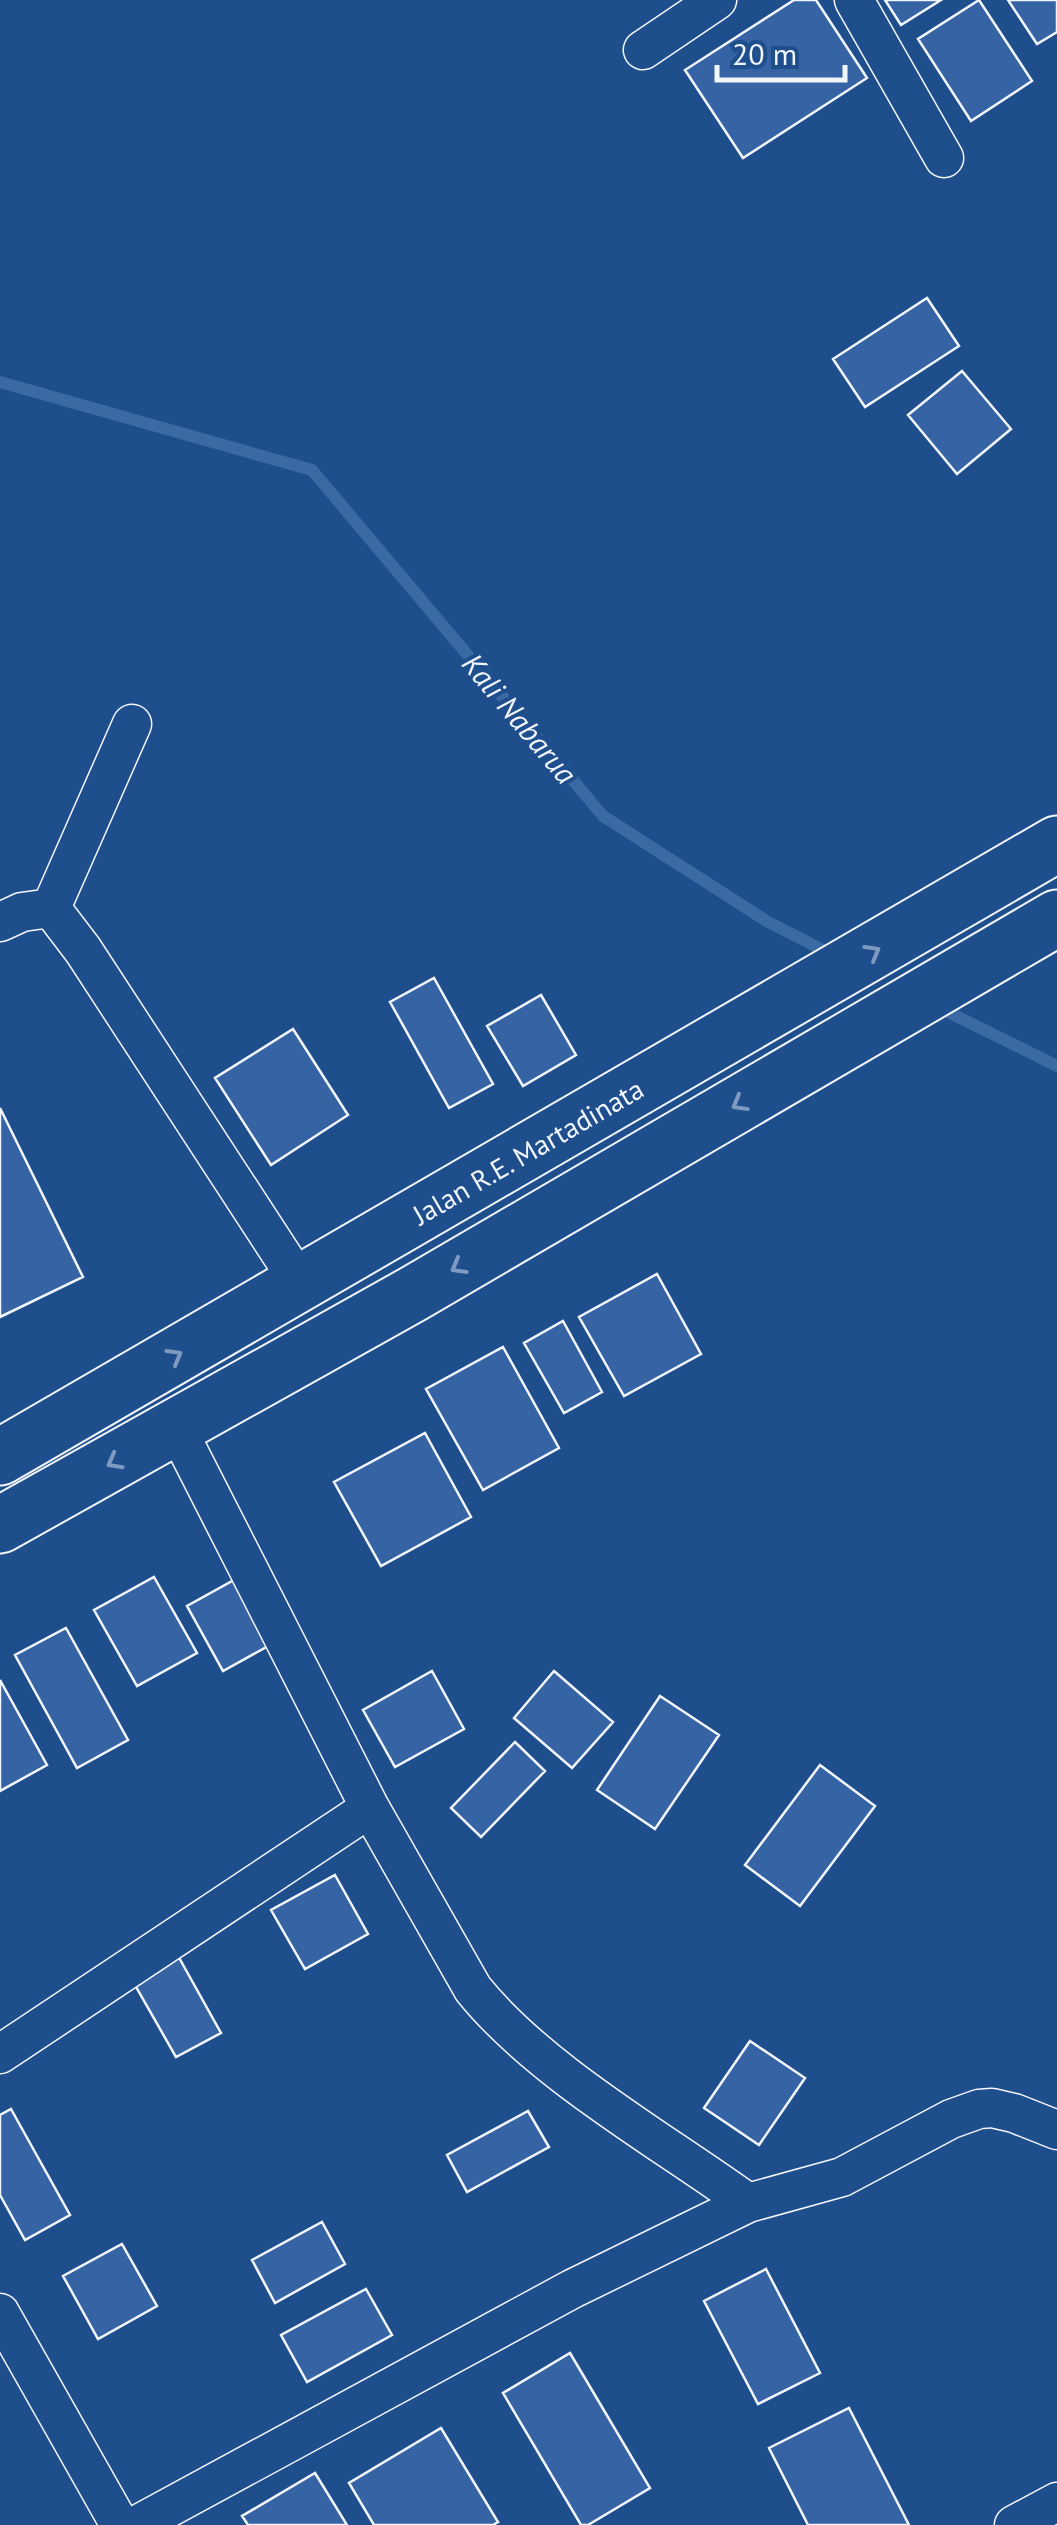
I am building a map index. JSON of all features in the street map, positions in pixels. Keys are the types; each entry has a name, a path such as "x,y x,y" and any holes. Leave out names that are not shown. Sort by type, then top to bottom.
{"highway":[{"name":"Jalan R.E. Martadinata","path":"0,1457 1057,844"},
{"path":"0,1526 413,1294 1057,918"}],"street":[{"path":"643,50 717,0"},
{"path":"854,0 944,158"},
{"path":"52,908 132,724"},
{"path":"0,922 22,912 52,908"},
{"path":"52,908 300,1283"},
{"path":"176,1427 370,1808 464,1975 490,2010 558,2069 748,2203"},
{"path":"0,2054 370,1808"},
{"path":"137,2525 572,2289 748,2203 842,2176 979,2109 1014,2113 1057,2130"},
{"path":"0,2313 120,2525"},
{"path":"1014,2525 1057,2502"}],"building":[{"path":"794,0 816,0 867,78 743,158 685,70"},
{"path":"885,0 941,0 901,25"},
{"path":"979,0 1032,81 971,121 918,39"},
{"path":"1008,0 1057,0 1057,32 1037,44"},
{"path":"927,298 959,346 865,407 833,359"},
{"path":"962,371 1011,429 957,474 908,415"},
{"path":"434,978 493,1084 449,1108 390,1002"},
{"path":"541,995 576,1055 523,1086 487,1026"},
{"path":"293,1029 348,1115 271,1165 215,1078"},
{"path":"0,1108 83,1277 0,1317"},
{"path":"657,1274 701,1354 624,1396 579,1317"},
{"path":"563,1321 602,1392 564,1413 524,1343"},
{"path":"503,1347 559,1448 483,1490 426,1389"},
{"path":"425,1433 471,1517 381,1566 334,1482"},
{"path":"154,1577 197,1653 137,1686 94,1610"},
{"path":"234,1580 270,1645 223,1671 187,1606"},
{"path":"66,1628 128,1740 77,1768 15,1655"},
{"path":"432,1671 464,1729 395,1767 363,1710"},
{"path":"554,1671 613,1722 572,1768 514,1718"},
{"path":"0,1680 47,1765 0,1791"},
{"path":"660,1696 719,1735 655,1829 597,1790"},
{"path":"515,1742 545,1771 481,1837 451,1808"},
{"path":"820,1765 875,1806 800,1906 745,1865"},
{"path":"335,1875 368,1934 305,1969 271,1910"},
{"path":"177,1954 221,2033 176,2057 131,1978"},
{"path":"750,2041 805,2078 759,2145 704,2108"},
{"path":"11,2109 70,2215 25,2240 0,2195 0,2115"},
{"path":"528,2111 549,2147 467,2192 447,2155"},
{"path":"322,2222 345,2264 275,2303 252,2260"},
{"path":"122,2244 157,2306 98,2339 63,2276"},
{"path":"766,2269 820,2373 758,2404 704,2301"},
{"path":"366,2289 392,2335 307,2382 281,2335"},
{"path":"570,2353 650,2488 588,2525 581,2525 503,2393"},
{"path":"849,2408 909,2525 808,2525 769,2448"},
{"path":"441,2428 498,2522 374,2525 349,2483"},
{"path":"315,2473 347,2525 248,2525 242,2516"}],"waterway":[{"name":"Kali Nabarua","path":"0,382 312,470 603,816 768,922 835,956"},
{"name":"Kali Nabarua","path":"938,1007 1057,1066"}]}
